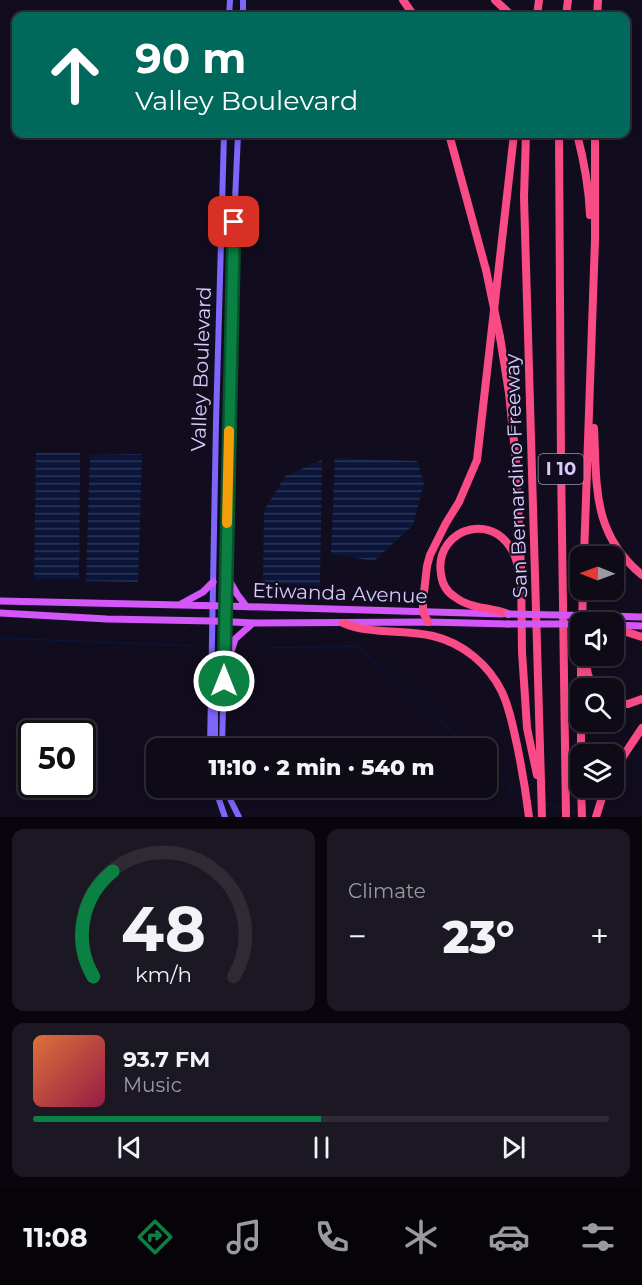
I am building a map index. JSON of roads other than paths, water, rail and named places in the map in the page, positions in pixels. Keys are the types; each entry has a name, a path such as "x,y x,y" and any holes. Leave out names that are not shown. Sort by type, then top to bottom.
{"highway":[{"path":"495,0 508,12"},
{"path":"450,138 486,270 500,337 510,403 516,461 522,569 522,652 526,718 542,797"},
{"path":"428,622 423,612 430,555 459,502 477,460 514,138"},
{"name":"San Bernardino Freeway","path":"526,138 524,196 542,813"},
{"name":"I 10","path":"559,138 566,816"},
{"path":"578,138 589,192 594,266"},
{"path":"584,546 594,266 595,138"},
{"path":"590,404 594,418 598,495 602,519 620,551 642,575"},
{"path":"508,619 496,610 468,604 449,593 443,583 440,568 442,556 448,545 456,536 472,529 483,529 498,534 515,556 521,593"},
{"path":"344,623 355,629 411,632 433,636 453,643 484,667 494,679 508,706 529,817"},
{"path":"624,631 642,637"},
{"path":"624,704 642,699"},
{"path":"624,755 642,728"},
{"path":"581,798 582,813"},
{"path":"596,815 602,798"}],"main road":[{"name":"Valley Boulevard","path":"210,700 224,138"},
{"name":"Valley Boulevard","path":"222,738 234,212 238,138"},
{"path":"226,575 246,606"},
{"path":"179,605 203,592 213,582"},
{"name":"Etiwanda Avenue","path":"0,601 423,612 570,622"},
{"name":"Etiwanda Avenue","path":"0,613 254,623 642,617"},
{"path":"224,681 230,669 230,655 235,639 254,623"},
{"path":"624,627 642,626"},
{"path":"210,700 215,708 215,738"},
{"path":"210,700 210,738"},
{"path":"218,798 225,817"},
{"path":"230,798 239,817"}],"water":[{"path":"36,453 80,453 79,579 34,579"},
{"path":"142,454 138,582 86,581 90,455"},
{"path":"335,458 417,461 424,483 413,525 374,561 331,554"},
{"path":"322,460 320,586 263,583 264,511 285,476"}],"waterway":[{"path":"0,638 197,646"},
{"path":"263,648 358,646 458,738"},
{"path":"497,774 517,794 523,796"},
{"path":"545,803 564,809"},
{"path":"568,810 578,813"},
{"path":"585,815 591,817"}]}
